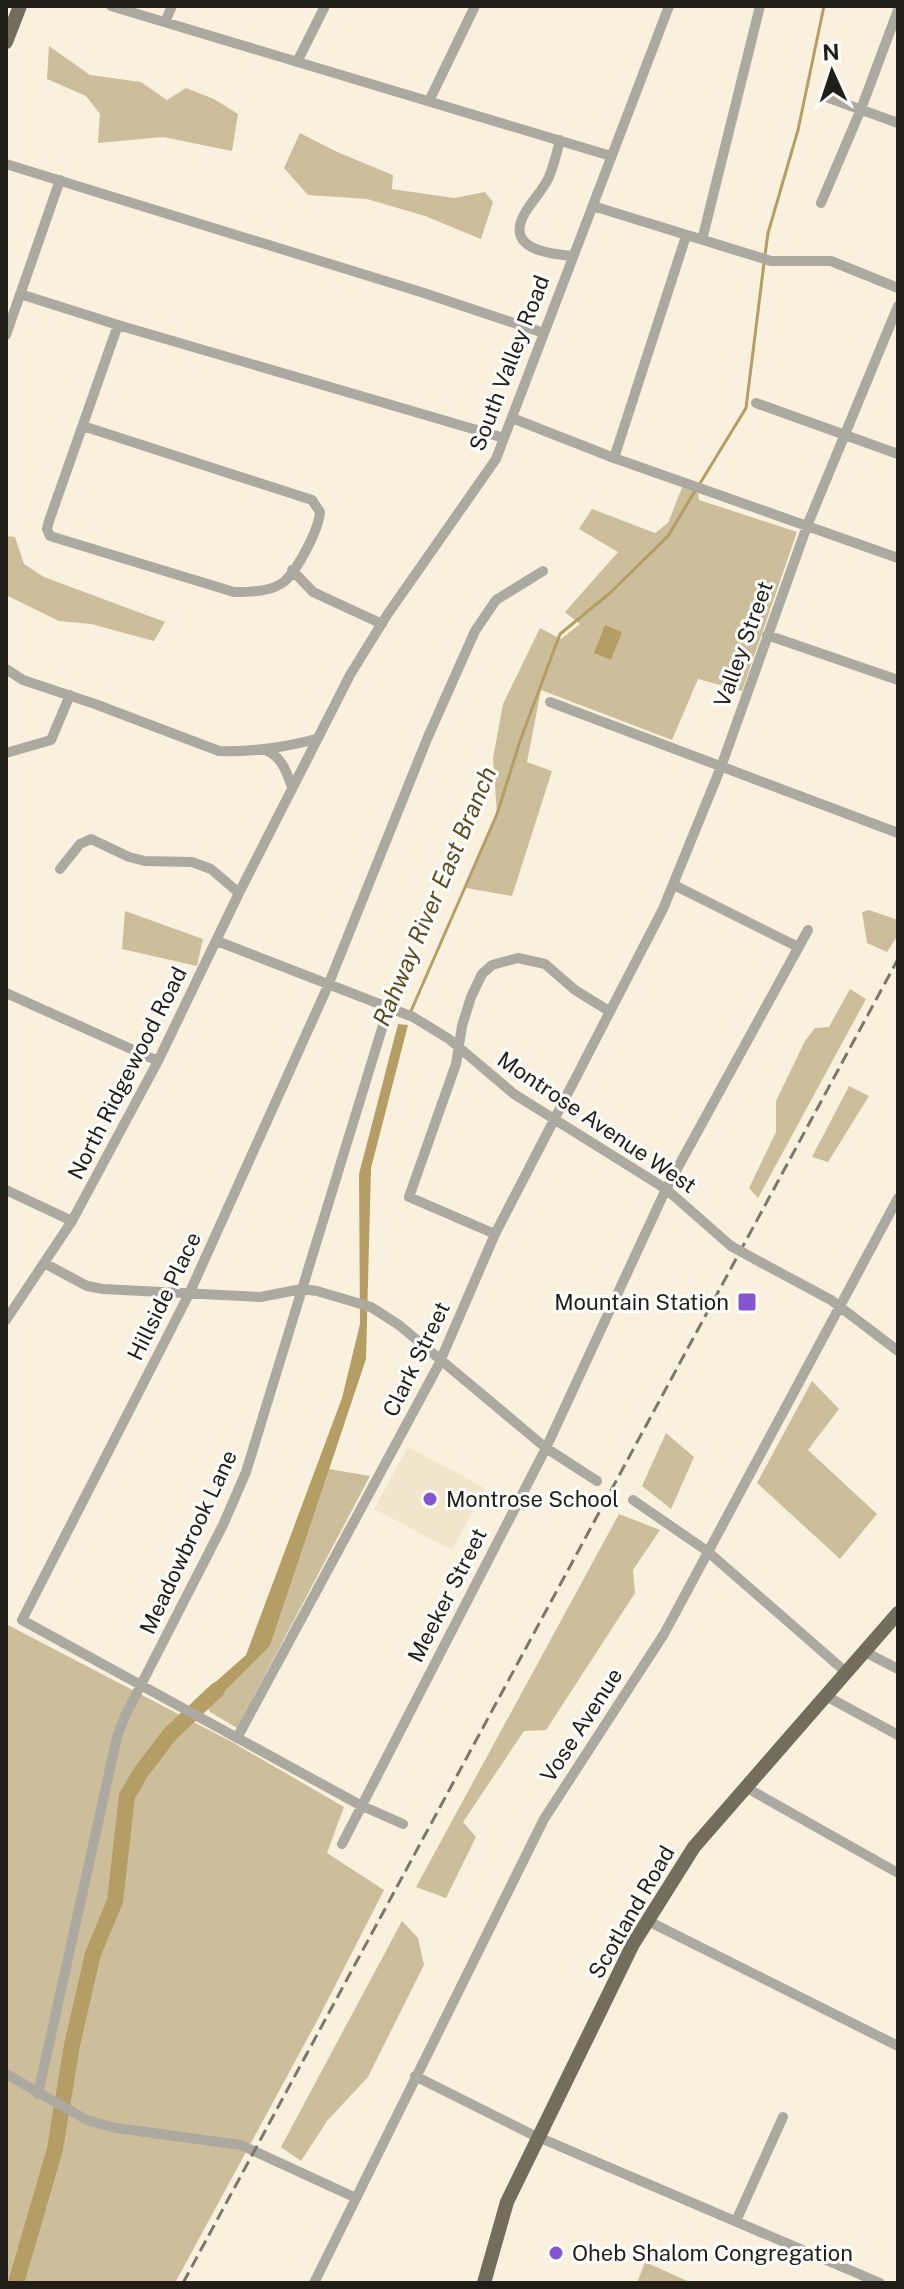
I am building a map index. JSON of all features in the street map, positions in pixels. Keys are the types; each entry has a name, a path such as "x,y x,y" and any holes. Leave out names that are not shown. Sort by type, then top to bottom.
{"main road":[{"path":"6,42 20,6"},
{"name":"Scotland Road","path":"484,2283 502,2214 646,1920 694,1847 898,1613"}],"street":[{"path":"111,6 611,156"},
{"path":"165,22 172,6"},
{"path":"297,62 325,6"},
{"path":"429,101 475,6"},
{"name":"South Valley Road","path":"268,835 350,675 496,459 669,6"},
{"path":"702,240 760,6"},
{"path":"821,203 898,10"},
{"path":"826,97 898,123"},
{"path":"560,140 549,177 524,215 520,231 523,241 531,248 545,254 572,256"},
{"path":"6,164 544,333"},
{"path":"6,335 60,180"},
{"path":"593,206 771,261 831,261 898,288"},
{"path":"614,458 686,236"},
{"path":"20,294 504,438"},
{"name":"Valley Street","path":"619,992 674,885 721,767 807,526 898,306"},
{"path":"83,426 312,500 318,506 320,521 285,581 262,590 234,592 50,536 47,529 49,521 118,325"},
{"path":"756,403 898,454"},
{"path":"512,418 614,458 898,558"},
{"path":"292,570 313,592 382,624"},
{"name":"Hillside Place","path":"141,1685 22,1620 189,1294 328,984 427,739 475,631 496,600 543,571"},
{"path":"767,635 898,680"},
{"path":"6,669 23,680 219,751 237,752 316,739"},
{"path":"6,753 51,740 70,695"},
{"path":"550,702 898,833"},
{"path":"257,748 273,752 285,766 292,787"},
{"name":"North Ridgewood Road","path":"6,1319 72,1221 158,1061 268,835"},
{"path":"60,869 80,844 91,839 145,861 192,862 211,869 239,893"},
{"path":"674,885 798,947"},
{"name":"Meeker Street","path":"342,1844 546,1448 666,1189 808,930"},
{"name":"Montrose Avenue West","path":"217,941 408,1015 460,1048 514,1094 666,1189 731,1246 840,1306 898,1351"},
{"path":"495,1234 409,1197 460,1048 462,1026 475,985 492,965 518,958 545,964 575,990 609,1011"},
{"name":"Clark Street","path":"237,1738 441,1360 495,1234 619,992"},
{"path":"6,993 158,1061"},
{"name":"Meadowbrook Lane","path":"38,2094 117,1737 237,1493 388,1009"},
{"path":"6,1190 72,1221"},
{"name":"Vose Avenue","path":"314,2283 544,1819 664,1634 898,1198"},
{"path":"44,1263 87,1286 260,1297 302,1289 371,1307 399,1325 546,1448 597,1481"},
{"path":"633,1500 707,1551 847,1673"},
{"path":"865,1652 898,1669"},
{"path":"141,1685 360,1805 403,1824"},
{"path":"826,1696 898,1735"},
{"path":"747,1788 898,1873"},
{"path":"646,1920 898,2046"},
{"path":"6,2074 87,2120 116,2128 241,2145 356,2198"},
{"path":"415,2076 538,2137 880,2283"},
{"path":"736,2221 783,2117"}],"shaded area":[{"path":"49,46 90,75 141,82 167,100 186,88 214,99 238,114 232,151 163,137 98,143 100,114 86,96 47,79"},
{"path":"300,133 393,175 392,189 454,198 485,192 493,202 481,239 425,216 367,199 308,195 284,168"},
{"path":"683,485 698,492 699,500 797,532 742,691 698,679 672,740 541,690 527,762 552,771 512,896 466,888 497,814 493,758 503,704 540,628 561,639 580,624 565,612 618,552 579,529 592,509 655,533 668,523"},
{"path":"6,536 15,537 24,564 44,577 165,622 154,641 91,624 59,621 6,595"},
{"path":"605,625 622,632 611,660 594,653"},
{"path":"869,910 898,920 898,935 887,952 867,943 862,912"},
{"path":"125,911 203,939 197,966 122,949"},
{"path":"850,989 866,999 758,1198 749,1188 776,1132 776,1101 805,1041 815,1028 829,1027"},
{"path":"398,1024 408,1025 371,1168 366,1359 270,1646 208,1708 194,1701 246,1655 342,1398 360,1324 359,1174"},
{"path":"849,1086 869,1096 828,1162 812,1157"},
{"path":"812,1381 839,1409 808,1450 877,1514 840,1559 757,1483"},
{"path":"666,1433 694,1457 671,1509 642,1486"},
{"name":"Montrose School","path":"408,1447 485,1488 452,1550 374,1509"},
{"path":"329,1469 370,1476 237,1728 208,1708 270,1646"},
{"path":"619,1514 660,1530 633,1570 635,1593 546,1730 524,1731 463,1822 476,1837 446,1898 416,1887"},
{"path":"6,1624 232,1742 344,1807 327,1853 384,1890 175,2283 6,2283"},
{"path":"402,1921 418,1938 424,1965 368,2077 327,2121 301,2161 281,2147"},
{"path":"645,2262 692,2283 637,2283"}],"waterway":[{"name":"Rahway River East Branch","path":"765,255 768,233 798,130 824,6"},
{"name":"Rahway River East Branch","path":"699,485 746,408 764,263"},
{"name":"Rahway River East Branch","path":"411,1011 497,814 520,741 560,634 610,593 668,536 695,491"},
{"name":"Rahway River East Branch","path":"16,2283 55,2149 72,2045 93,1954 115,1901 127,1796 170,1734 217,1690"}],"railway":[{"path":"183,2283 898,959"}],"place":[{"name":"Mountain Station","path":"747,1302"},
{"name":"Montrose School","path":"430,1499"},
{"name":"Oheb Shalom Congregation","path":"556,2253"}]}
